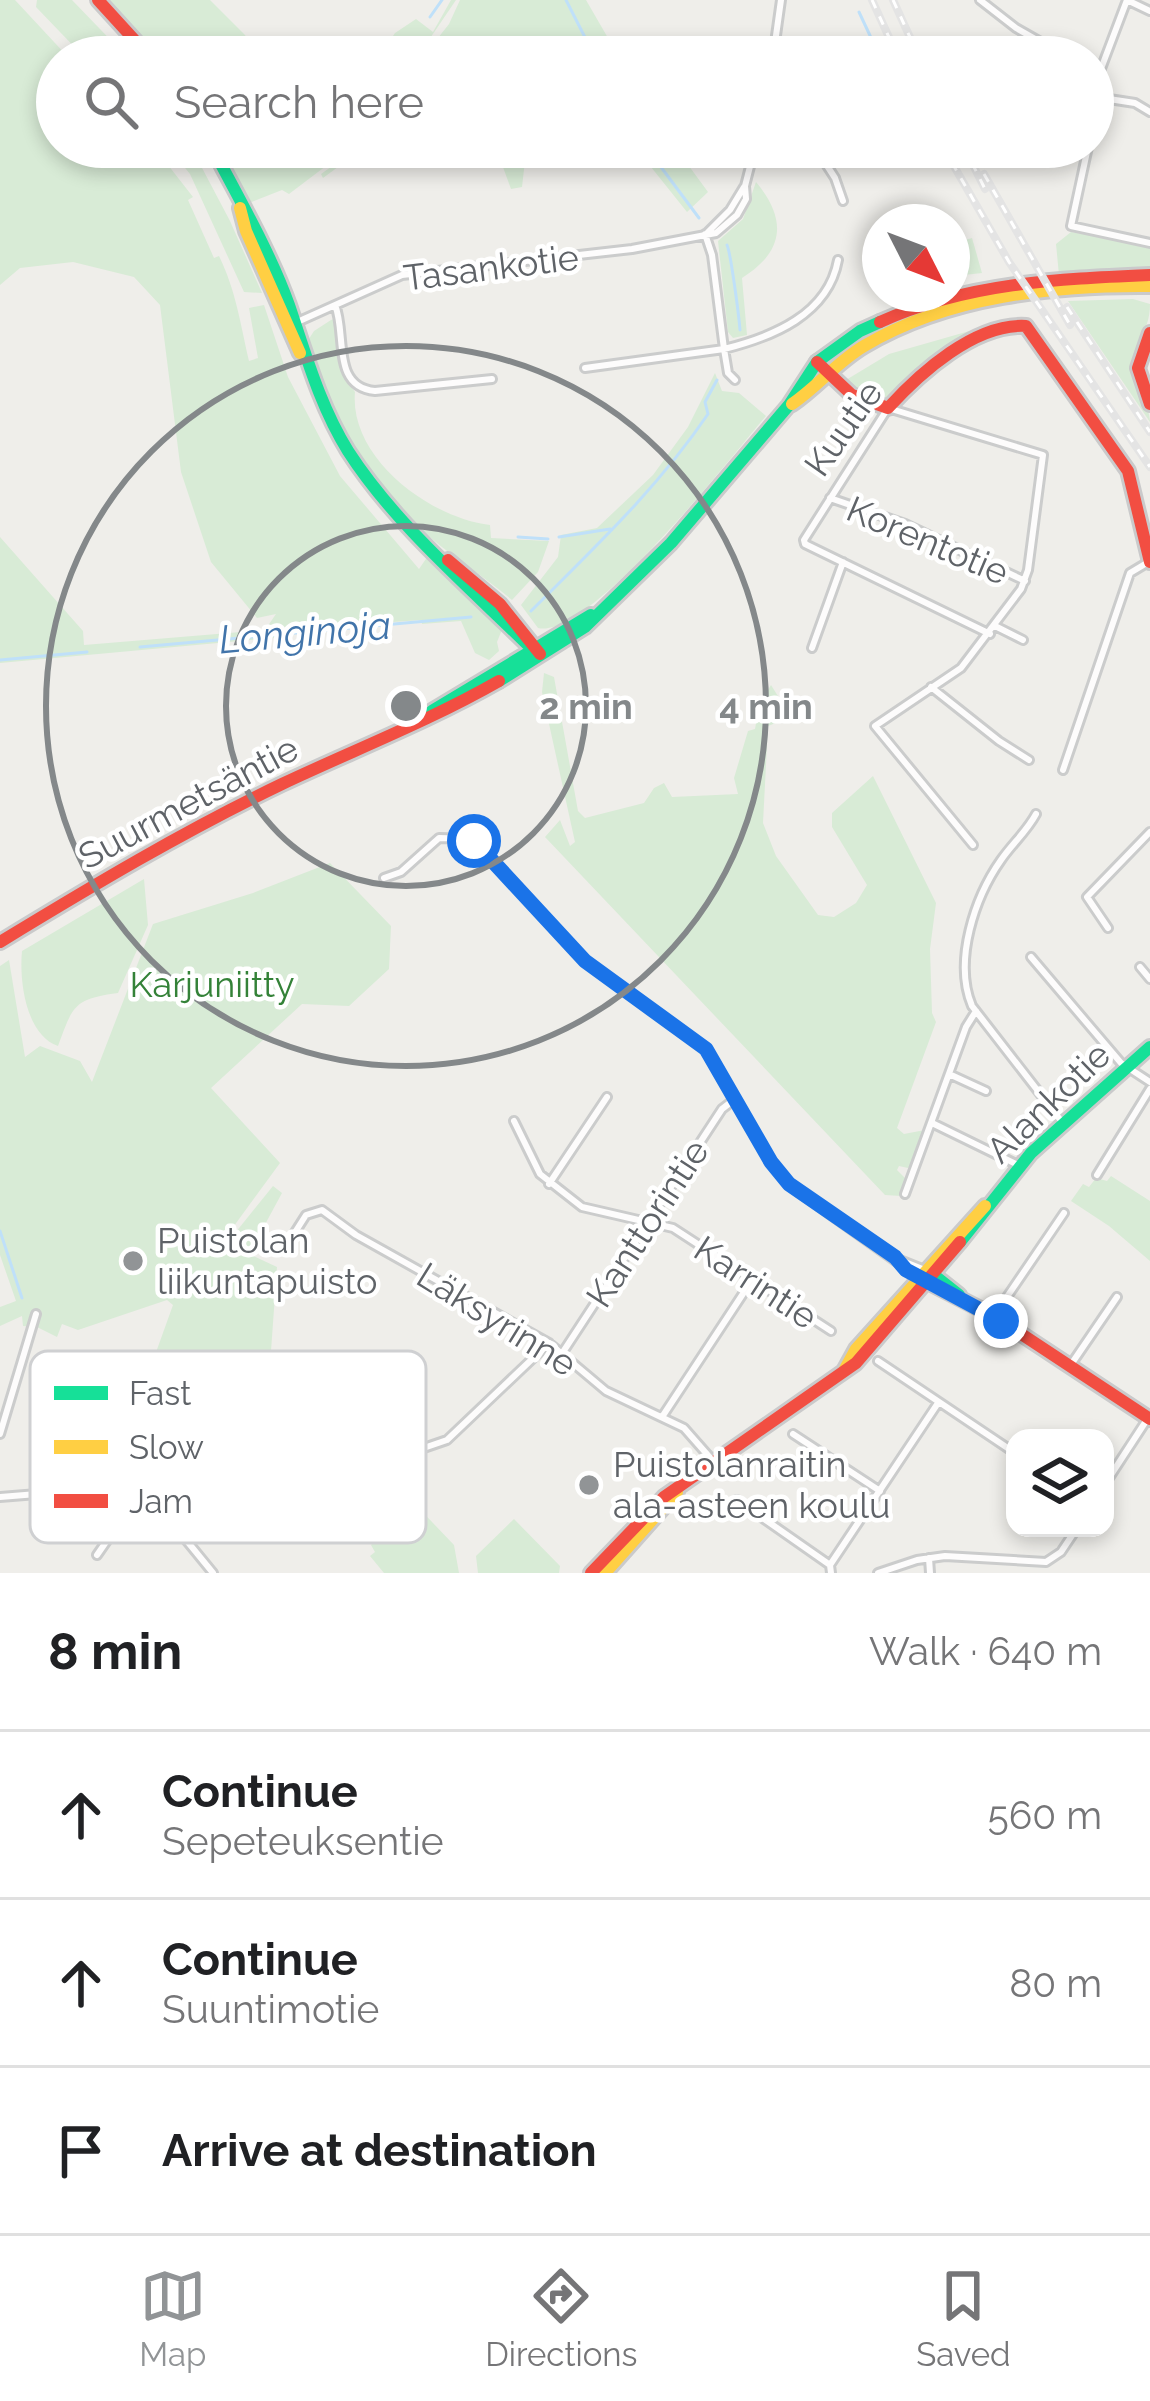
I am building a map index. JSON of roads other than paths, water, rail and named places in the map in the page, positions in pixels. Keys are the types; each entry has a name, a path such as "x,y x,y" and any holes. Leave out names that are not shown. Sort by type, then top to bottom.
{"main road":[{"path":"98,0 131,36"},
{"path":"222,168 246,231 347,449 388,503 486,592 537,652"},
{"path":"1000,292 1150,275"},
{"path":"1000,292 1150,286"},
{"name":"Suurmetsäntie","path":"0,942 188,831 450,709 601,609 671,542 822,368 896,329 1000,292"},
{"name":"Kuutie","path":"888,408 911,385 1004,324 1016,322 1035,333 1120,456 1133,482 1150,561"},
{"path":"1150,333 1137,373 1150,404"},
{"path":"822,368 852,395 888,408"},
{"name":"Alankotie","path":"591,1573 612,1568 678,1490 713,1461 844,1370 856,1349 926,1276 1019,1166 1150,1046"},
{"path":"926,1276 1149,1419"}],"street":[{"path":"980,0 1031,36"},
{"path":"1112,36 1127,0 1150,11"},
{"path":"776,36 781,1"},
{"path":"1114,100 1135,103 1150,112"},
{"path":"735,380 728,373 712,255 705,235 716,233 737,214 746,199 750,168"},
{"path":"828,168 843,201"},
{"path":"1083,168 1071,226 1150,243"},
{"name":"Tasankotie","path":"291,325 402,274 632,249 705,235"},
{"path":"585,368 724,349 764,338 801,317 826,289 838,260"},
{"path":"335,304 346,373 361,389 492,380"},
{"path":"888,408 1043,455 1025,581 961,668 875,726 973,845"},
{"name":"Kuutie","path":"843,562 804,540 888,408"},
{"name":"Korentotie","path":"830,498 905,524 1025,581"},
{"path":"1063,770 1130,573 1150,561"},
{"path":"812,648 843,562 990,634"},
{"path":"995,626 1023,640"},
{"path":"932,687 999,742 1030,760"},
{"path":"1036,814 998,863 978,902 967,964 968,997 1062,1122"},
{"path":"1108,928 1087,897 1150,832"},
{"path":"384,878 400,872 440,838 471,838 585,961 699,1041 789,1184 926,1276"},
{"path":"1031,957 1126,1067 1150,1086 1097,1175"},
{"path":"1140,967 1150,979"},
{"path":"1040,988 1050,980"},
{"path":"905,1194 965,1027 976,1011"},
{"path":"949,1074 986,1090"},
{"path":"514,1121 549,1184 607,1097"},
{"name":"Kanttorintie","path":"563,1352 722,1109 735,1099"},
{"path":"930,1122 1019,1166"},
{"path":"899,1169 912,1173"},
{"name":"Karrintie","path":"549,1184 591,1212 673,1228 831,1331"},
{"name":"Läksyrinne","path":"285,1247 307,1215 322,1210 356,1235 550,1342 607,1391 692,1434 713,1461"},
{"path":"994,1316 1064,1213"},
{"path":"1027,1249 1036,1255"},
{"path":"662,1418 752,1280"},
{"path":"1070,1366 1117,1297"},
{"path":"0,1434 36,1314"},
{"path":"426,1447 447,1440 550,1342"},
{"path":"878,1361 1006,1447"},
{"path":"737,1500 831,1569 938,1402"},
{"path":"1114,1471 1149,1419"},
{"path":"793,1434 880,1491"},
{"path":"0,1497 30,1495"},
{"path":"878,1573 929,1558 1046,1562 1055,1558 1070,1537"},
{"path":"97,1556 105,1543"},
{"path":"186,1543 207,1570"},
{"path":"929,1558 930,1573"},
{"path":"1021,1562 1022,1573"}],"waterway":[{"path":"430,17 442,0"},
{"name":"Longinoja","path":"566,0 584,36"},
{"path":"859,12 870,36"},
{"name":"Longinoja","path":"662,168 699,218"},
{"name":"Longinoja","path":"727,245 740,330"},
{"name":"Longinoja","path":"531,611 668,468 708,414 705,402 717,380"},
{"path":"559,537 610,529"},
{"path":"518,537 548,539"},
{"name":"Longinoja","path":"140,647 471,617"},
{"name":"Longinoja","path":"0,660 87,652"},
{"path":"0,1231 22,1298"}],"railway":[{"path":"872,0 888,36"},
{"path":"893,0 909,36"},
{"path":"955,168 1009,262 1150,467"},
{"path":"974,168 985,189"},
{"path":"984,174 1070,325"},
{"path":"1067,307 1150,432"}],"place":[{"name":"Puistolan liikuntapuisto","path":"133,1261"},
{"name":"Puistolanraitin ala-asteen koulu","path":"589,1485"}],"park label":[{"name":"Karjuniitty","path":"212,984"}]}
